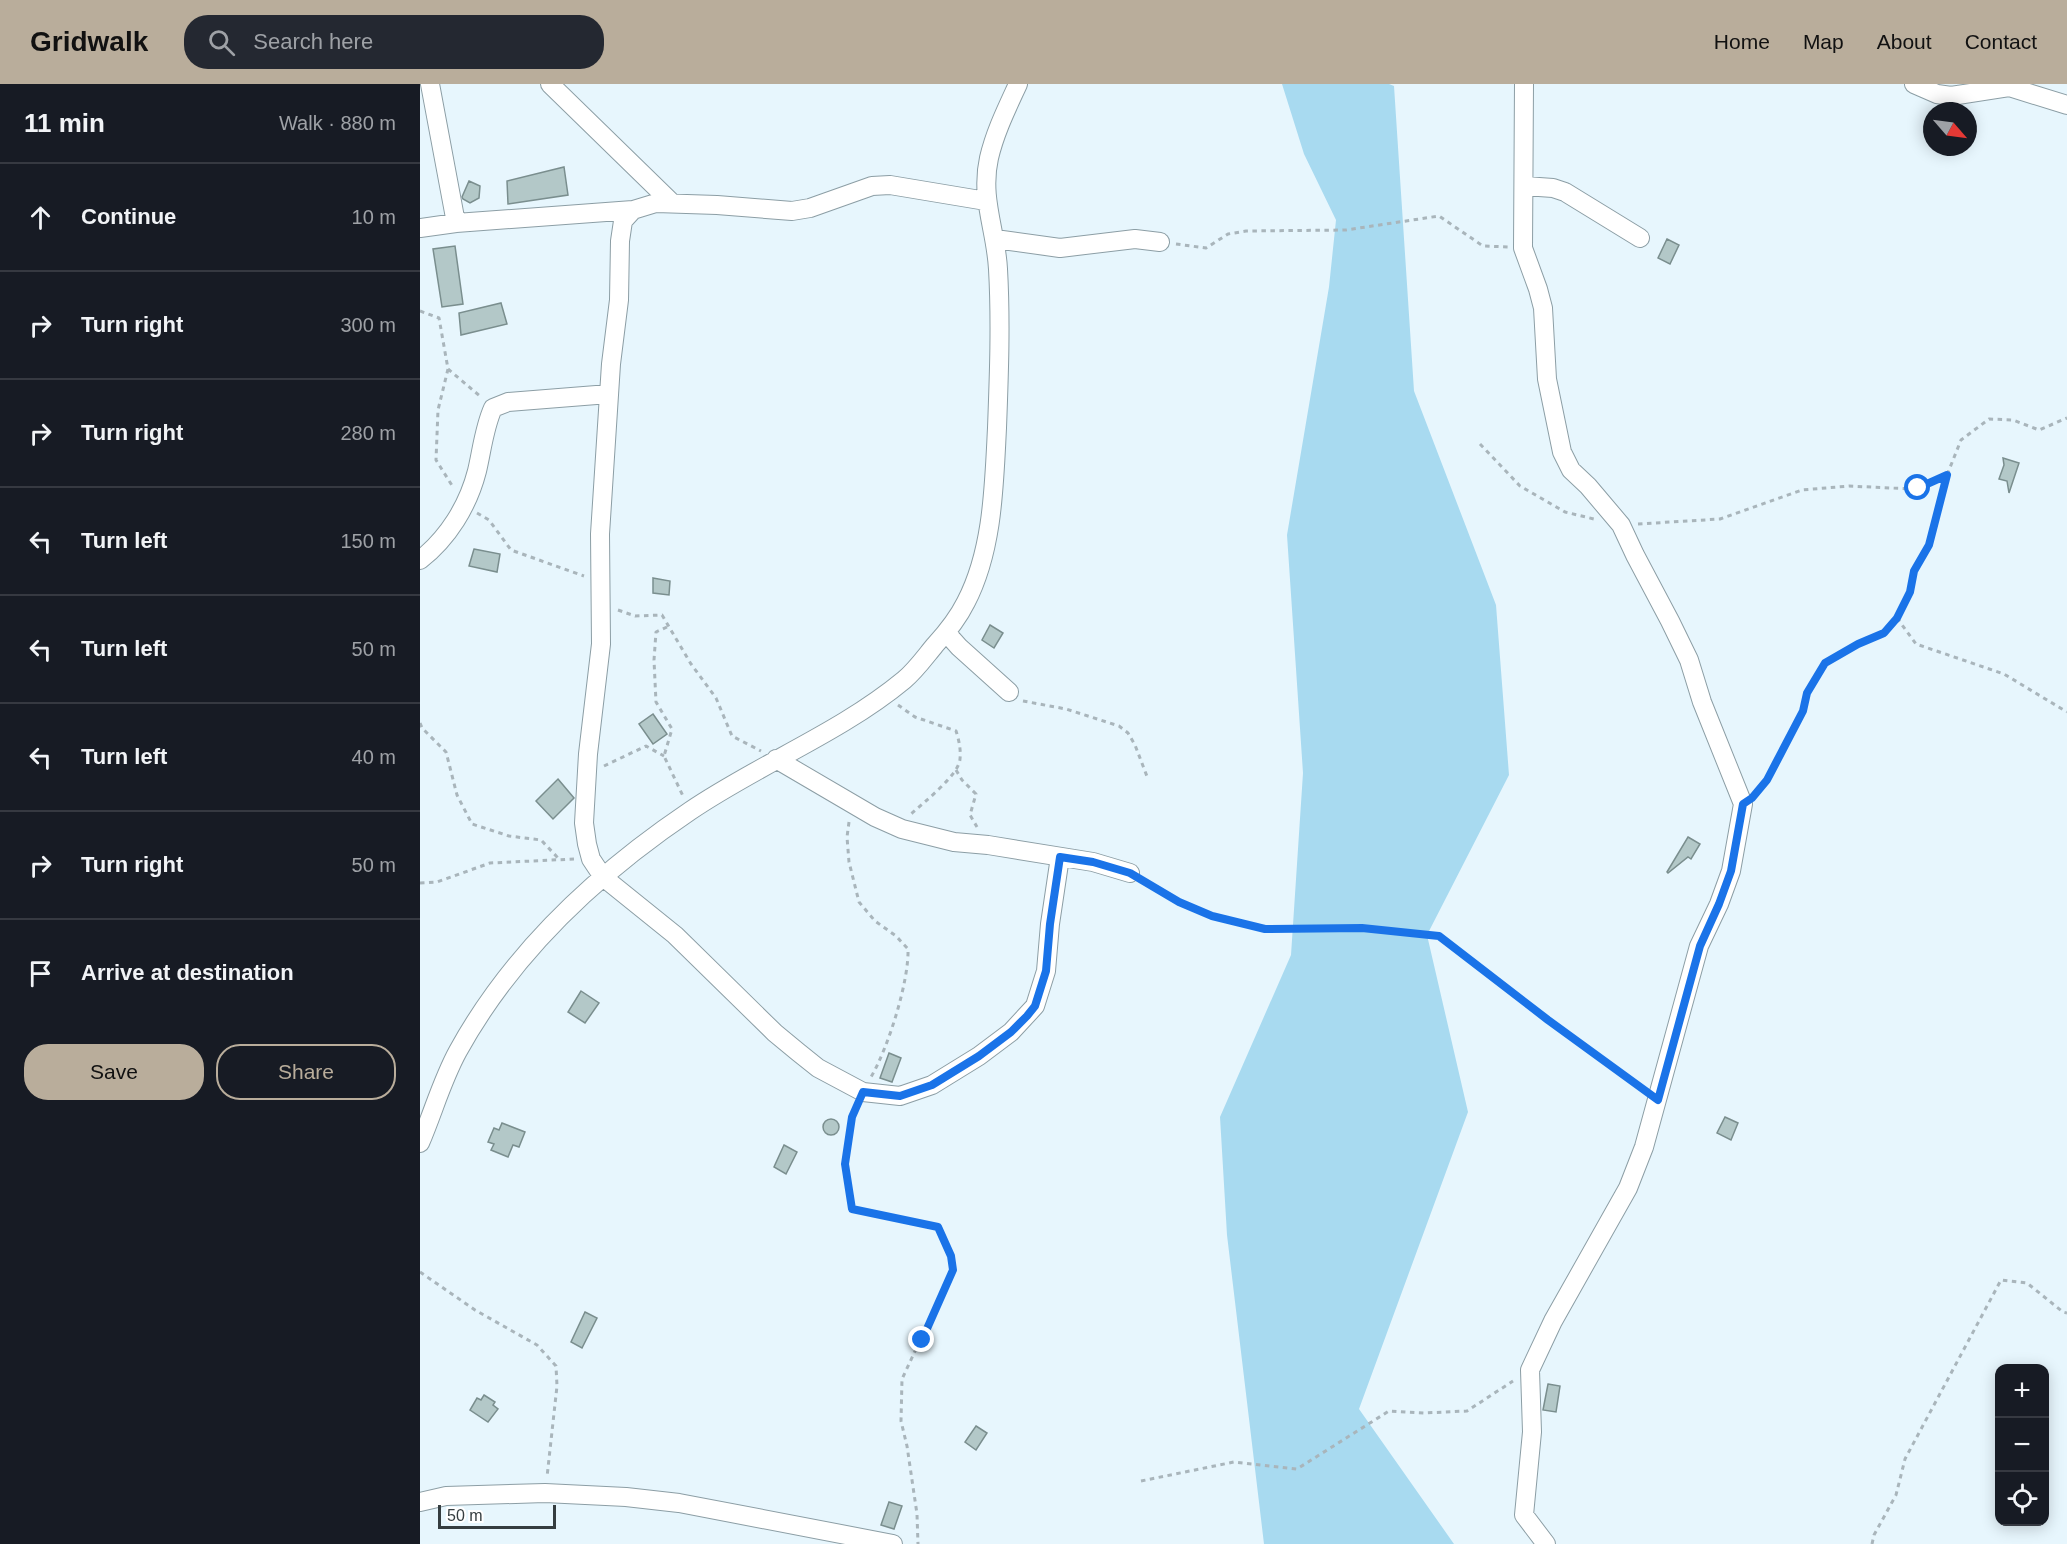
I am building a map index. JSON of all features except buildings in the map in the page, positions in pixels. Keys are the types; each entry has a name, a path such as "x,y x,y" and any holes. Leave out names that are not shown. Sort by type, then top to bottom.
{"street":[{"path":"430,84 456,223"},
{"path":"550,84 671,202"},
{"path":"420,1143 456,1053 488,1004 516,964 603,877 690,811 776,759 841,724 908,677 948,631 966,603 980,567 987,535 995,464 999,369 998,272 995,238 986,201 989,160 999,127 1018,84"},
{"path":"1524,84 1523,248 1543,308 1547,378 1562,452 1571,470 1621,525 1689,660 1702,702 1743,804 1731,871 1700,946 1644,1147 1628,1188 1553,1321 1530,1370 1532,1432 1524,1515 1546,1544"},
{"path":"1914,84 1937,94 1951,96 2009,87 2067,105"},
{"path":"420,228 456,223 633,210 656,203 671,202 792,211 810,208 872,186 890,184 986,201"},
{"path":"1525,186 1553,188 1565,192 1640,238"},
{"path":"633,210 623,221 620,241 619,300 609,394 600,534 600,654 586,775 584,823 591,860 603,877 675,935 775,1033 818,1068 863,1092 900,1096 932,1085 979,1056 1011,1032 1035,1006 1046,971 1060,857"},
{"path":"995,238 1060,248 1126,240 1160,242"},
{"path":"420,561 441,540 465,506 493,408 508,402 609,394"},
{"path":"948,631 959,647 1009,692"},
{"path":"776,759 875,817 902,829 954,843 988,845 1093,862 1130,873"},
{"path":"420,1502 460,1496 545,1493 626,1497 679,1503 893,1544"}],"path":[{"path":"1160,242 1206,248 1228,234 1237,232 1346,230 1439,216 1483,246 1523,248"},
{"path":"420,311 439,318 448,369 493,408"},
{"path":"1743,804 1752,798 1767,780 1803,711 1807,693 1825,663 1858,644 1884,633 1897,618 1910,592 1914,571 1929,545 1947,475 1961,440 1989,419 2013,420 2039,430 2067,418"},
{"path":"1480,444 1520,486 1565,512 1621,525 1720,519 1802,490 1849,486 1912,489 1947,475"},
{"path":"600,604 635,616 662,615 691,664 716,698 732,736 776,759"},
{"path":"1897,618 1916,644 2004,674 2067,712"},
{"path":"664,756 672,729 656,702 654,660 656,632 668,627"},
{"path":"1009,692 1025,702 1066,709 1119,726 1135,745 1148,779"},
{"path":"885,694 915,717 956,731 959,741 960,760 956,770 908,817 902,829"},
{"path":"421,726 446,752 457,795 472,824 509,836 540,840 559,859"},
{"path":"586,775 646,746 664,756 690,811"},
{"path":"956,770 976,794 970,815 988,845"},
{"path":"852,802 846,837 859,902 875,921 896,936 908,949 909,962 906,981 886,1042 852,1117 845,1164 852,1209 938,1227 951,1256 953,1270 902,1379 901,1421 917,1514 918,1544"},
{"path":"420,883 437,882 490,863 559,859 591,860"},
{"path":"1130,873 1179,902 1212,916 1265,929 1362,928 1439,936 1548,1020 1658,1100"},
{"path":"420,1272 475,1310 537,1345 556,1366 557,1386 545,1493"},
{"path":"1872,1544 1874,1535 1896,1495 1905,1459 2001,1280 2027,1283 2067,1313"},
{"path":"1141,1481 1234,1462 1297,1469 1389,1411 1424,1413 1467,1411 1530,1370"}],"shaded area":[{"path":"1282,84 1389,84 1394,86 1414,391 1496,605 1509,775 1427,935 1468,1112 1359,1409 1454,1544 1264,1544 1227,1235 1220,1117 1291,955 1303,773 1287,535 1329,287 1336,220 1304,154"}],"route":[{"path":"922,1340 953,1270 951,1256 938,1227 852,1209 845,1164 852,1117 863,1092 900,1096 932,1085 979,1056 1011,1032 1035,1006 1046,971 1060,857 1093,862 1130,873 1179,902 1212,916 1265,929 1362,928 1439,936 1548,1020 1658,1100 1700,946 1731,871 1743,804 1761,789 1767,780 1803,711 1807,693 1825,663 1858,644 1884,633 1897,618 1910,592 1914,571 1929,545 1947,475 1918,488"}]}
